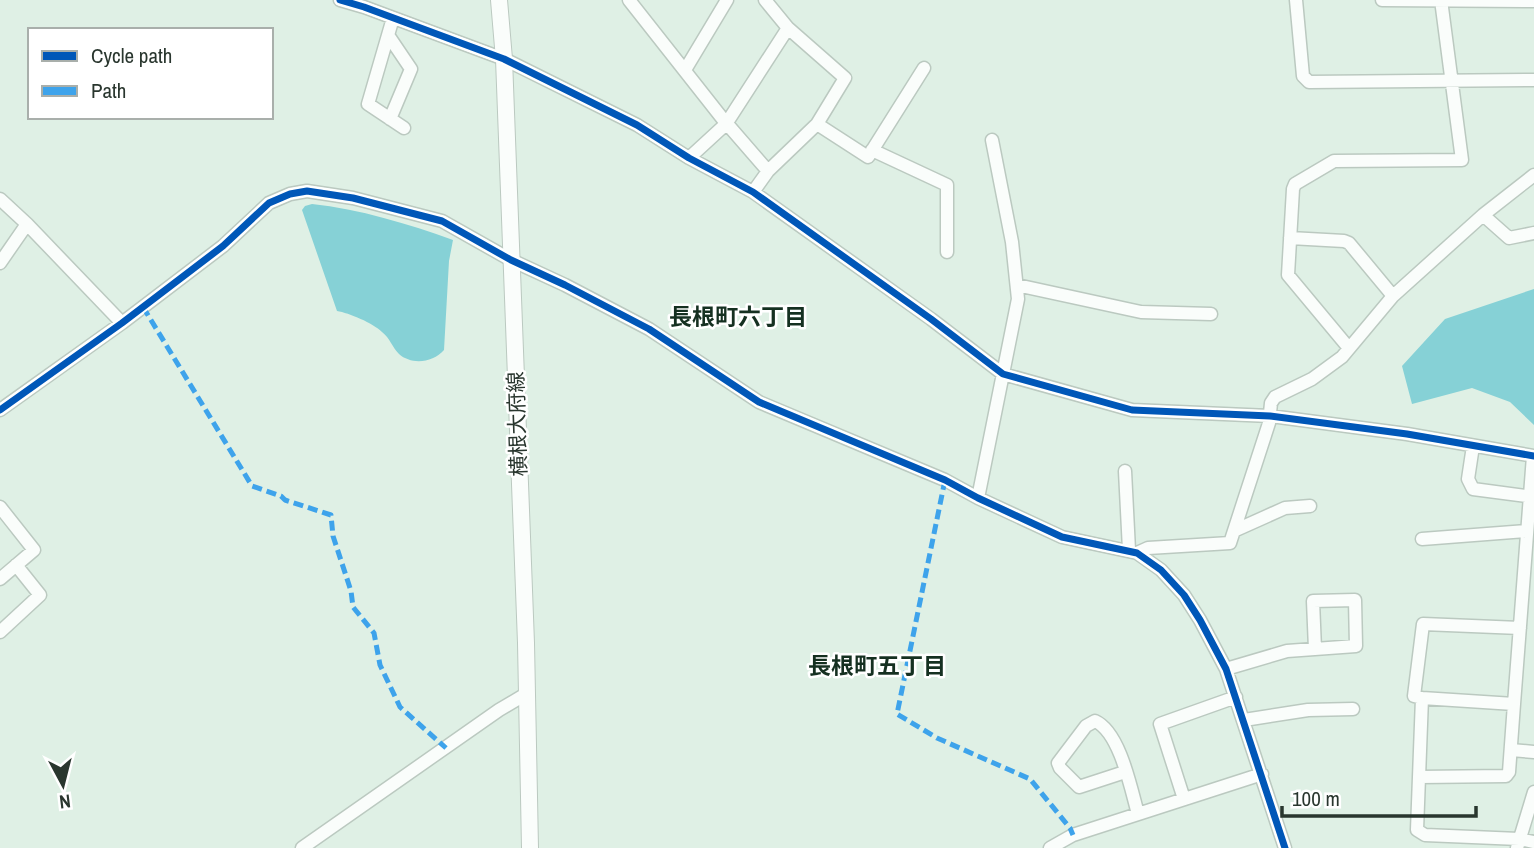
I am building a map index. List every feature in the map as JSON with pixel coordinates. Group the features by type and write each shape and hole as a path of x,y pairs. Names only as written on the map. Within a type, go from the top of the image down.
{"main road":[{"name":"横根大府線","path":"499,0 504,59 530,848"}],"street":[{"path":"340,0 376,5 393,18 504,59 637,125 689,158 753,192 931,318 1003,374 1132,410 1270,416 1407,434 1534,456 1527,531 1529,561 1520,628 1511,750 1506,776 1420,777"},
{"path":"629,0 726,124 768,171"},
{"path":"685,70 727,0"},
{"path":"753,192 768,171 817,124 845,78 788,28 765,0"},
{"path":"1296,0 1303,76 1309,82 1534,80"},
{"path":"1382,0 1534,1"},
{"path":"1348,347 1288,275 1295,184 1334,161 1462,160 1441,0"},
{"path":"393,18 368,104 404,128"},
{"path":"689,158 726,124 788,28"},
{"path":"388,35 411,69 390,119"},
{"path":"817,124 868,157 924,68"},
{"path":"978,498 1018,299 1012,242 992,140"},
{"path":"872,150 947,185 947,252"},
{"path":"1133,552 1148,548 1230,543 1275,397 1312,379 1342,357 1393,296 1483,215 1534,175"},
{"path":"0,410 122,323 223,246 270,203 290,194 307,191 353,198 442,221 511,260 649,329 759,402 945,480 1062,537 1133,552 1161,570 1184,595 1226,669 1285,848"},
{"path":"0,199 122,323"},
{"path":"1483,215 1509,238 1534,233"},
{"path":"0,263 27,224"},
{"path":"1290,238 1349,243 1393,296"},
{"path":"1017,285 1141,312 1211,314"},
{"path":"1473,446 1468,480 1473,489 1532,497"},
{"path":"1125,471 1133,552"},
{"path":"1236,530 1285,508 1310,506"},
{"path":"0,508 34,550 0,579"},
{"path":"1422,538 1527,531"},
{"path":"0,632 40,596 16,565"},
{"path":"1226,669 1287,651 1315,649 1356,646 1355,600 1313,601 1315,649"},
{"path":"1514,704 1414,696 1423,624 1520,628"},
{"path":"302,848 526,694"},
{"path":"1184,799 1160,724 1236,697"},
{"path":"1422,698 1417,830 1420,834 1518,843 1534,842"},
{"path":"1244,720 1308,710 1353,709"},
{"path":"1125,772 1079,787 1059,768 1058,763 1086,726 1095,720 1100,722 1116,743 1125,772 1138,814"},
{"path":"1511,750 1534,752"},
{"path":"1050,848 1073,835 1262,774"},
{"path":"1518,843 1534,792"}],"water":[{"path":"312,204 384,218 453,240 449,261 444,350 428,360 404,358 378,329 361,319 337,311 302,210"},
{"path":"1534,289 1534,425 1510,402 1472,388 1412,404 1402,366 1445,319"}],"marked path":[{"path":"143,307 252,486 331,515 333,536 351,591 353,607 374,633 380,665 400,707 446,748"},
{"path":"945,480 897,714 937,738 1030,779 1073,835"}],"cycle path":[{"path":"340,0 504,59 637,125 689,158 753,192 1003,374 1132,410 1270,416 1407,434 1534,456"},
{"path":"0,410 122,323 223,246 269,203 290,194 307,191 353,198 442,221 511,260 649,329 759,402 945,480 1062,537 1137,553 1161,570 1184,595 1226,669 1285,848"}],"district":[{"name":"長根町六丁目","path":"738,316"},
{"name":"長根町五丁目","path":"877,665"}]}
